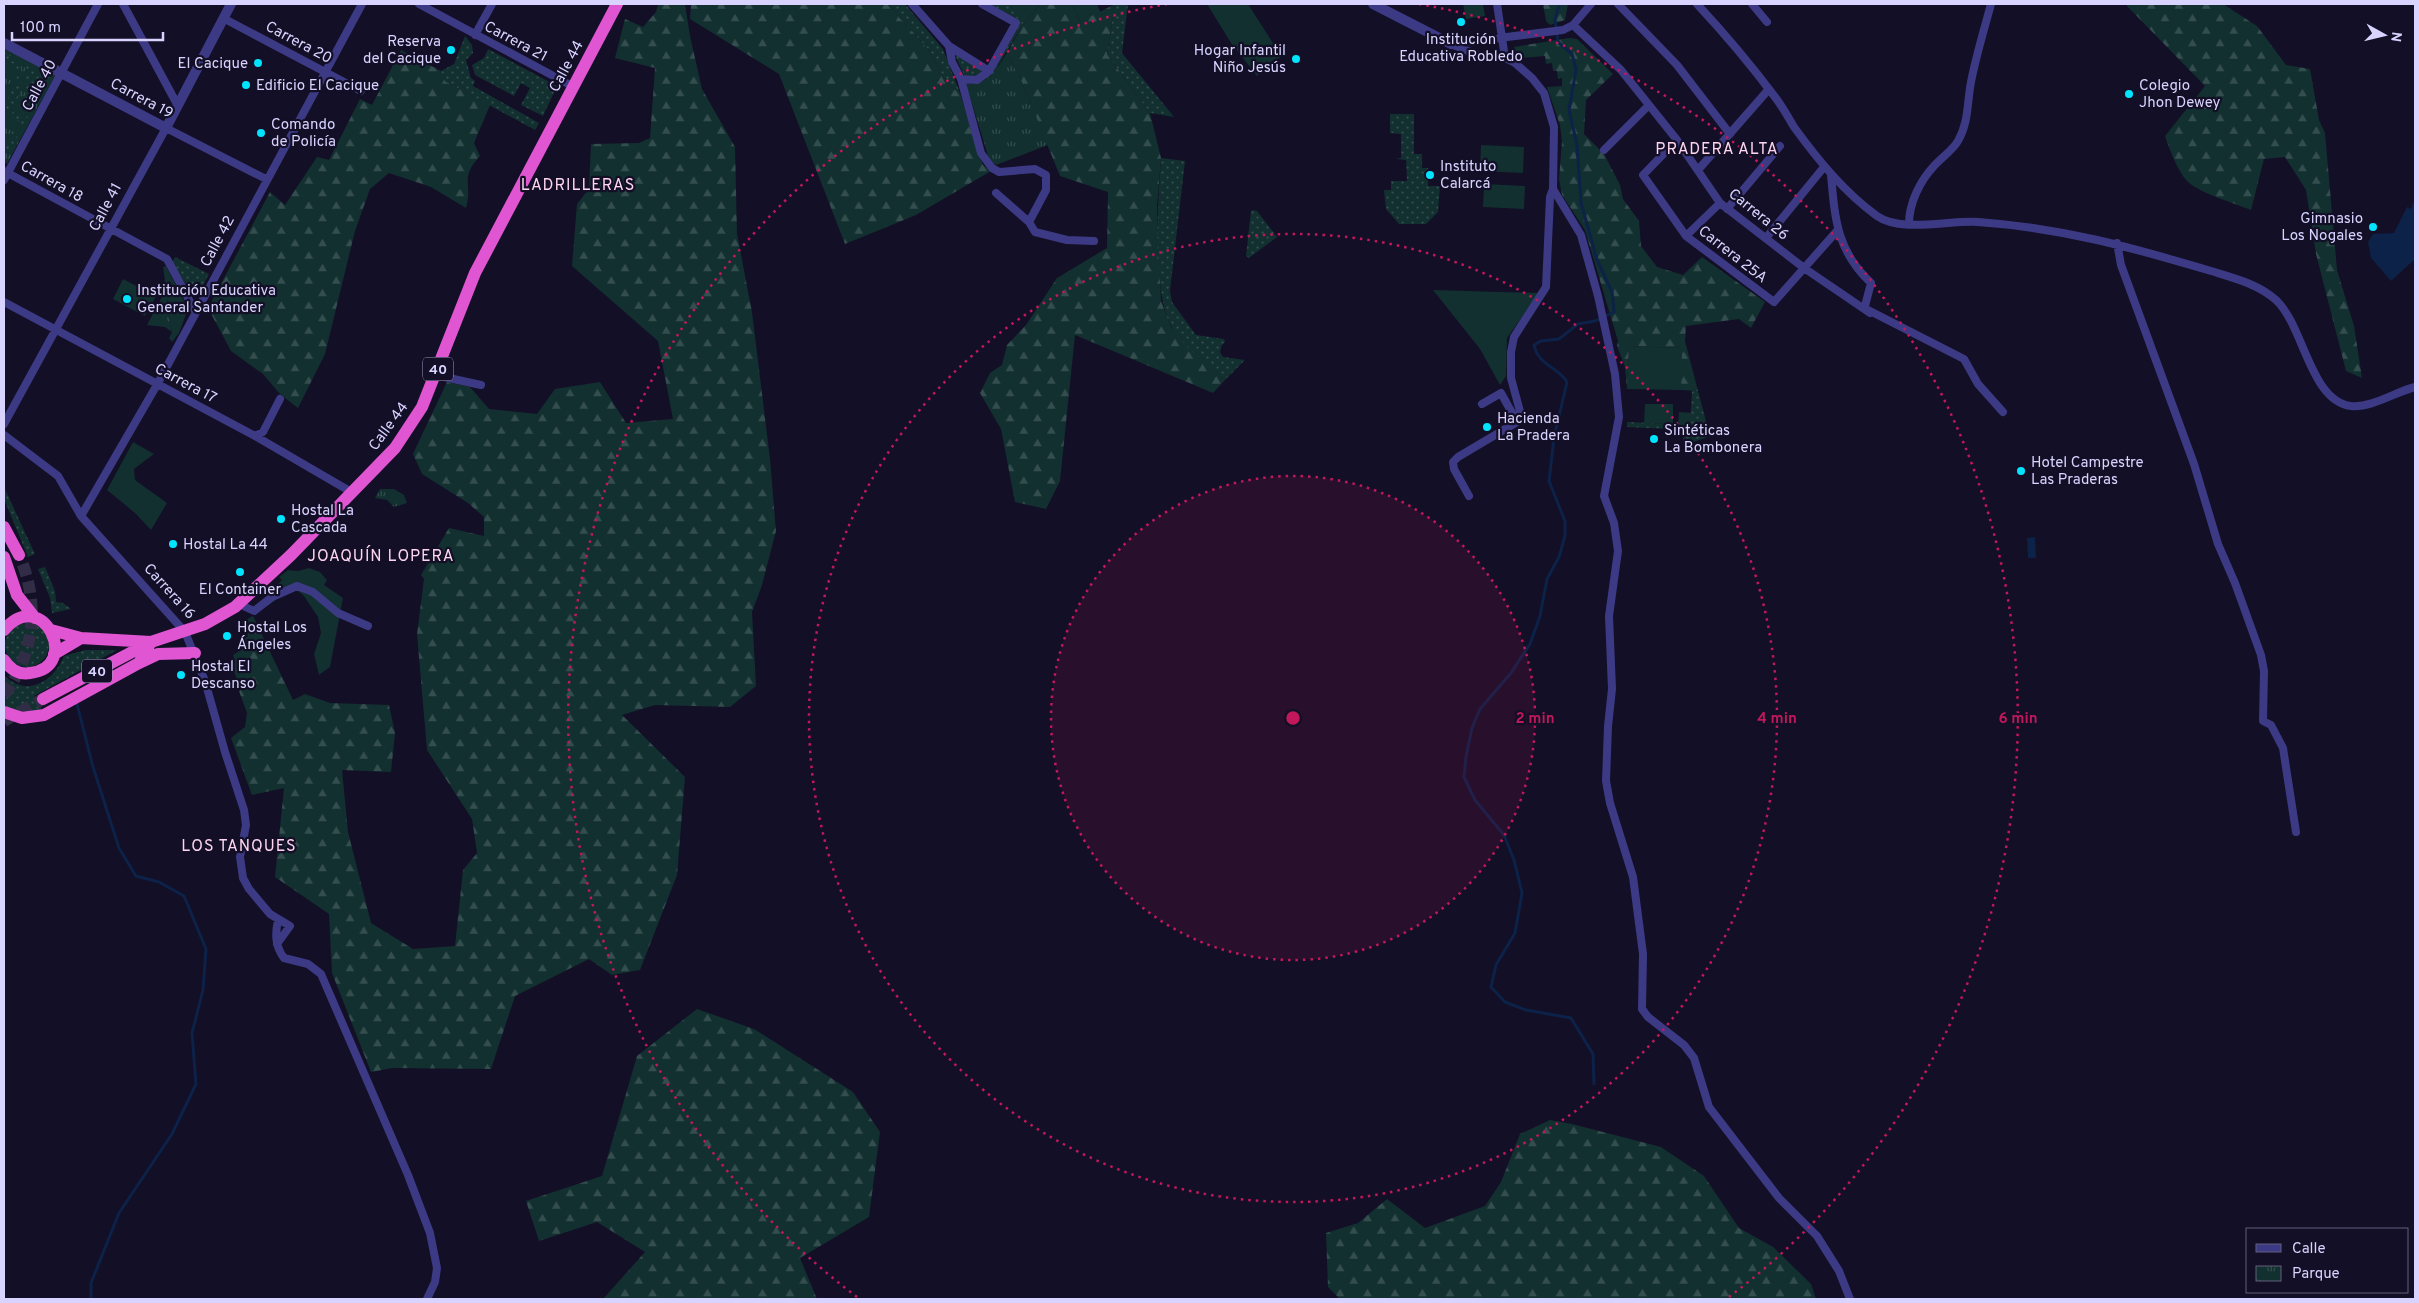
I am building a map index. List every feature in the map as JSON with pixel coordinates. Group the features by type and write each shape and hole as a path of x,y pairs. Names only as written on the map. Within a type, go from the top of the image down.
{"highway":[{"name":"Calle 44","path":"43,699 151,642 185,632 217,618 239,604 353,493 407,433 422,407 475,273 617,4"},
{"path":"4,527 19,555"},
{"path":"4,557 17,595 35,618"},
{"path":"6,627 17,595"},
{"path":"6,627 26,617 41,621 51,630 55,638 54,654"},
{"path":"51,630 81,638"},
{"path":"4,660 17,672 32,673 46,667 54,654 81,638"},
{"name":"40","path":"81,638 151,642"},
{"path":"139,663 151,642"},
{"path":"4,712 22,718 40,716 158,654 194,653"}],"street":[{"name":"Calle 40","path":"5,174 98,4"},
{"path":"123,4 178,106"},
{"name":"Calle 41","path":"4,424 178,106 231,4"},
{"name":"Calle 42","path":"82,516 158,384 195,311 362,4"},
{"name":"Carrera 21","path":"419,4 574,87"},
{"path":"475,35 492,4"},
{"path":"912,4 949,46 990,71"},
{"path":"1373,4 1451,44 1478,55 1505,58 1515,63 1532,78 1544,93 1550,110 1555,141 1554,189 1550,197 1546,287 1514,337 1511,352 1511,378 1521,415 1517,422 1458,456 1453,462 1454,469 1470,496"},
{"path":"1496,4 1504,38 1505,58"},
{"path":"1451,44 1568,28 1591,4"},
{"path":"1618,4 1677,65 1730,134"},
{"path":"1697,4 1769,89 1824,167 1877,216 1897,224 1969,221 2052,229 2117,243 2245,282 2266,292 2278,302 2292,320 2322,388 2337,402 2358,406 2372,403 2415,387"},
{"path":"1752,4 1767,22"},
{"path":"1909,224 1912,204 1921,185 1934,166 1954,146 1963,131 1969,107 1971,82 1990,4"},
{"path":"961,78 977,80 990,71 1016,23 987,5"},
{"name":"Carrera 20","path":"223,18 361,91"},
{"name":"Carrera 26","path":"1568,28 1620,70 1677,140 1720,203 1804,268 1870,312 1898,324 1964,360 1978,384 2003,412"},
{"name":"Carrera 19","path":"4,43 266,179"},
{"path":"949,46 952,62 961,78 981,154 986,162 999,172 1035,169 1046,175 1046,190 1028,222"},
{"path":"1698,170 1769,89"},
{"path":"1604,150 1649,105"},
{"name":"Carrera 25A","path":"1677,140 1643,175 1686,236 1774,302 1804,268"},
{"path":"1727,209 1780,146"},
{"path":"1766,238 1824,167"},
{"name":"Carrera 18","path":"5,174 167,259 195,311"},
{"path":"1831,175 1837,231 1851,261 1871,283 1864,306 1870,312"},
{"path":"1554,189 1581,235 1598,296 1619,398 1619,417 1604,496 1614,523 1618,551 1609,616 1612,689 1608,726 1606,781 1610,803 1633,877 1643,954 1642,1009 1684,1045 1694,1058 1709,1107 1779,1198 1817,1236 1839,1271 1850,1299"},
{"path":"996,193 1028,222 1035,232 1067,240 1094,241"},
{"path":"1686,236 1720,203"},
{"path":"1804,268 1837,231"},
{"path":"2117,243 2121,265 2194,464 2218,544 2235,583 2261,655 2264,672 2263,720 2271,725 2283,748 2296,832"},
{"name":"Carrera 17","path":"4,302 255,436 353,493"},
{"path":"435,375 481,385"},
{"path":"1482,404 1501,393 1517,422"},
{"path":"255,436 263,432 280,399"},
{"name":"Carrera 16","path":"4,436 58,476 82,516 185,632 194,653 244,810 246,825 240,857 243,878 254,895 278,920 290,926 277,944"},
{"path":"239,604 254,610 272,597 297,586 313,592 338,613 368,626"},
{"path":"278,920 277,944 284,958 308,964 321,974 408,1175 430,1233 437,1260 435,1282 427,1299"}],"green space":[{"path":"658,4 685,4 702,89 735,147 737,234 752,312 770,459 776,531 762,585 752,612 756,686 730,707 655,705 622,715 685,777 677,875 640,970 612,975 589,959 515,996 491,1069 392,1068 371,1072 332,973 329,914 275,877 284,788 252,795 231,738 245,727 247,713 239,691 244,688 240,678 237,680 232,665 235,662 233,655 244,648 240,641 248,636 240,623 253,616 293,700 305,694 330,703 389,705 395,733 391,772 342,770 348,832 371,923 413,949 455,946 463,870 477,853 472,819 427,750 417,634 424,579 421,575 449,528 484,536 484,517 468,503 422,474 413,454 447,382 470,387 489,409 537,414 555,389 600,382 626,423 673,419 658,341 572,266 577,204 589,189 591,144 639,143 650,138 655,68 615,58 625,19 643,27 656,12"},
{"path":"691,4 887,4 929,50 948,85 960,93 979,155 983,165 991,171 916,215 845,244 779,74 690,19"},
{"path":"887,4 905,4 943,49 960,93 948,85 929,50"},
{"path":"994,4 1010,4 1020,21 1024,23 993,74 982,82 992,73 1020,24 1019,21 993,6"},
{"path":"1010,4 1041,4 1024,23 1020,22"},
{"path":"1041,4 1072,4 1080,22 1115,4 1107,54 1150,113 1161,158 1157,207 1161,301 1171,327 1190,348 1225,380 1213,393 1075,335 1060,481 1046,509 1015,502 1001,429 980,393 990,373 1002,365 1007,345 1026,325 1057,278 1107,248 1108,192 1060,176 1020,78 1007,53 1024,23"},
{"path":"1072,4 1097,4 1101,13 1080,22"},
{"path":"1115,4 1128,4 1122,53 1174,117 1150,113 1107,54"},
{"path":"1207,4 1248,4 1282,57 1272,61 1257,76 1231,43"},
{"path":"1463,4 1483,4 1485,16 1466,19"},
{"path":"1543,4 1568,4 1565,20 1550,25 1546,21"},
{"path":"2127,4 2223,4 2257,26 2286,65 2310,69 2319,120 2325,133 2337,270 2354,326 2362,378 2346,371 2316,254 2306,190 2285,157 2264,159 2251,210 2199,189 2187,181 2177,166 2165,136 2205,86"},
{"path":"465,36 472,45 473,53 466,60 471,78 475,81 473,86 539,123 535,130 445,81 441,71 454,64"},
{"path":"1569,38 1577,39 1613,74 1586,100 1584,134 1604,154 1620,185 1623,199 1639,221 1641,246 1657,267 1683,275 1702,257 1765,302 1751,328 1739,319 1686,326 1685,341 1698,391 1681,390 1682,348 1629,346 1627,389 1625,367 1617,346 1618,341 1585,230 1562,195 1559,179 1562,142 1560,125 1547,87 1562,86 1562,78 1558,79 1557,71 1553,71 1552,63 1546,64 1545,56 1520,58 1514,51 1514,47"},
{"path":"4,49 56,74 7,164 4,162"},
{"path":"488,49 557,86 543,116 521,105 530,88 521,83 514,96 475,75 472,65 484,58"},
{"path":"401,50 441,71 445,81 490,105 474,143 480,156 468,176 466,208 431,187 389,173 370,189 355,231 325,354 298,408 280,394 263,374 231,351 208,308 270,192 285,205 317,157 329,160 360,99 372,105"},
{"path":"4,53 20,61 21,84 15,103 4,116 4,108 19,72 14,70 16,65 4,60"},
{"path":"954,53 983,71 976,77 964,75"},
{"path":"1007,53 1020,78 1048,145 996,165 990,162 966,84 974,84 986,79 995,71"},
{"path":"25,64 50,77 50,82 39,82 36,88 25,93"},
{"path":"33,92 38,96 23,126 18,120 13,121 11,115 14,110 18,116 27,112 29,108 26,104 17,105 24,97"},
{"path":"1390,114 1414,114 1414,154 1422,154 1422,168 1428,168 1428,186 1440,186 1438,212 1426,224 1399,224 1386,209 1384,190 1391,190 1391,181 1407,181 1406,160 1396,159 1401,158 1401,134 1390,133"},
{"path":"12,130 20,132 9,153 6,152 4,142 10,138"},
{"path":"1481,145 1524,147 1523,173 1480,171"},
{"path":"1161,158 1185,161 1170,291 1172,302 1196,335 1224,339 1225,342 1220,352 1223,357 1245,360 1225,380 1181,340 1171,326 1165,310 1161,290 1158,244"},
{"path":"1484,184 1525,186 1524,209 1483,207"},
{"path":"1251,211 1257,211 1277,237 1249,258 1246,256"},
{"path":"175,257 209,274 198,295 192,295 172,262"},
{"path":"166,266 188,309 179,333 172,342 169,338 172,332 163,267"},
{"path":"123,279 156,296 145,316 113,299"},
{"path":"166,289 172,332 165,327 147,325"},
{"path":"1433,290 1539,293 1507,338 1506,376 1500,385 1480,349"},
{"path":"1629,346 1683,348 1681,390 1627,389"},
{"path":"1692,391 1698,391 1710,436 1683,446 1683,434 1679,433 1678,427 1690,428"},
{"path":"1645,404 1673,404 1673,424 1644,423"},
{"path":"1679,412 1692,413 1690,428 1678,427"},
{"path":"1627,422 1671,424 1671,429 1627,427"},
{"path":"133,442 154,454 134,469 135,480 167,503 151,530 135,513 107,490"},
{"path":"4,487 35,554 28,557 4,499"},
{"path":"380,489 394,489 404,495 407,503 394,507 387,500 375,498"},
{"path":"45,567 55,591 56,602 63,603 71,609 52,613 50,598 38,569"},
{"path":"309,568 320,572 327,580 324,585 343,598 330,667 319,675 314,654 321,633 318,617 304,596 298,591 289,591 267,606 265,603 267,596 264,592 271,585 274,588 282,580 279,577 288,570 298,571"},
{"path":"27,623 39,627 45,633 49,645 45,657 39,663 27,667 15,663 9,657 5,645 9,633 15,627"},
{"path":"85,650 117,650 34,696 42,709 25,713 4,708 4,675 12,682 21,685 39,684 54,673 64,656"},
{"path":"697,1009 754,1029 853,1092 880,1132 869,1217 800,1258 817,1299 603,1299 645,1252 597,1222 539,1241 526,1201 602,1176 637,1056"},
{"path":"1550,1120 1661,1147 1704,1176 1739,1228 1773,1247 1811,1284 1816,1299 1340,1299 1328,1287 1326,1233 1358,1223 1387,1199 1425,1228 1485,1206 1501,1182 1520,1134"}],"water":[{"path":"2415,199 2415,259 2391,281 2371,258 2368,242 2373,234 2394,233 2407,207 2411,209"},
{"path":"2035,537 2036,558 2028,558 2027,538"}],"waterway":[{"path":"1559,4 1555,20 1558,42 1572,54 1576,70 1569,110 1577,145 1581,203 1597,260 1612,292 1614,312 1595,321 1578,324 1559,339 1541,341 1534,345 1536,352 1544,362 1559,373 1567,382 1554,438 1549,481 1565,521 1565,536 1559,557 1547,579 1540,616 1530,644 1511,673 1480,709 1472,728 1464,777 1475,800 1504,835 1514,860 1522,893 1515,933 1496,965 1491,987 1505,1002 1526,1010 1571,1018 1593,1054 1594,1084"},
{"path":"77,704 93,767 119,848 136,876 159,882 184,896 206,949 203,990 192,1033 196,1084 172,1134 119,1213 91,1283 91,1299"}],"tunnel":[{"path":"4,695 22,662 28,645 31,627 30,591 19,555"},
{"path":"4,721 43,699"}],"place":[{"name":"Institución Educativa Robledo","path":"1461,22"},
{"name":"Reserva del Cacique","path":"451,50"},
{"name":"Hogar Infantil Niño Jesús","path":"1296,59"},
{"name":"El Cacique","path":"258,63"},
{"name":"Edificio El Cacique","path":"246,85"},
{"name":"Colegio Jhon Dewey","path":"2129,94"},
{"name":"Comando de Policía","path":"261,133"},
{"name":"Instituto Calarcá","path":"1430,175"},
{"name":"Gimnasio Los Nogales","path":"2373,227"},
{"name":"Institución Educativa General Santander","path":"127,299"},
{"name":"Hacienda La Pradera","path":"1487,427"},
{"name":"Sintéticas La Bombonera","path":"1654,439"},
{"name":"Hotel Campestre Las Praderas","path":"2021,471"},
{"name":"Hostal La Cascada","path":"281,519"},
{"name":"Hostal La 44","path":"173,544"},
{"name":"El Container","path":"240,572"},
{"name":"Hostal Los Ángeles","path":"227,636"},
{"name":"Hostal El Descanso","path":"181,675"}],"district":[{"name":"PRADERA ALTA","path":"1717,148"},
{"name":"LADRILLERAS","path":"578,184"},
{"name":"JOAQUÍN LOPERA","path":"381,555"},
{"name":"LOS TANQUES","path":"239,845"}]}
